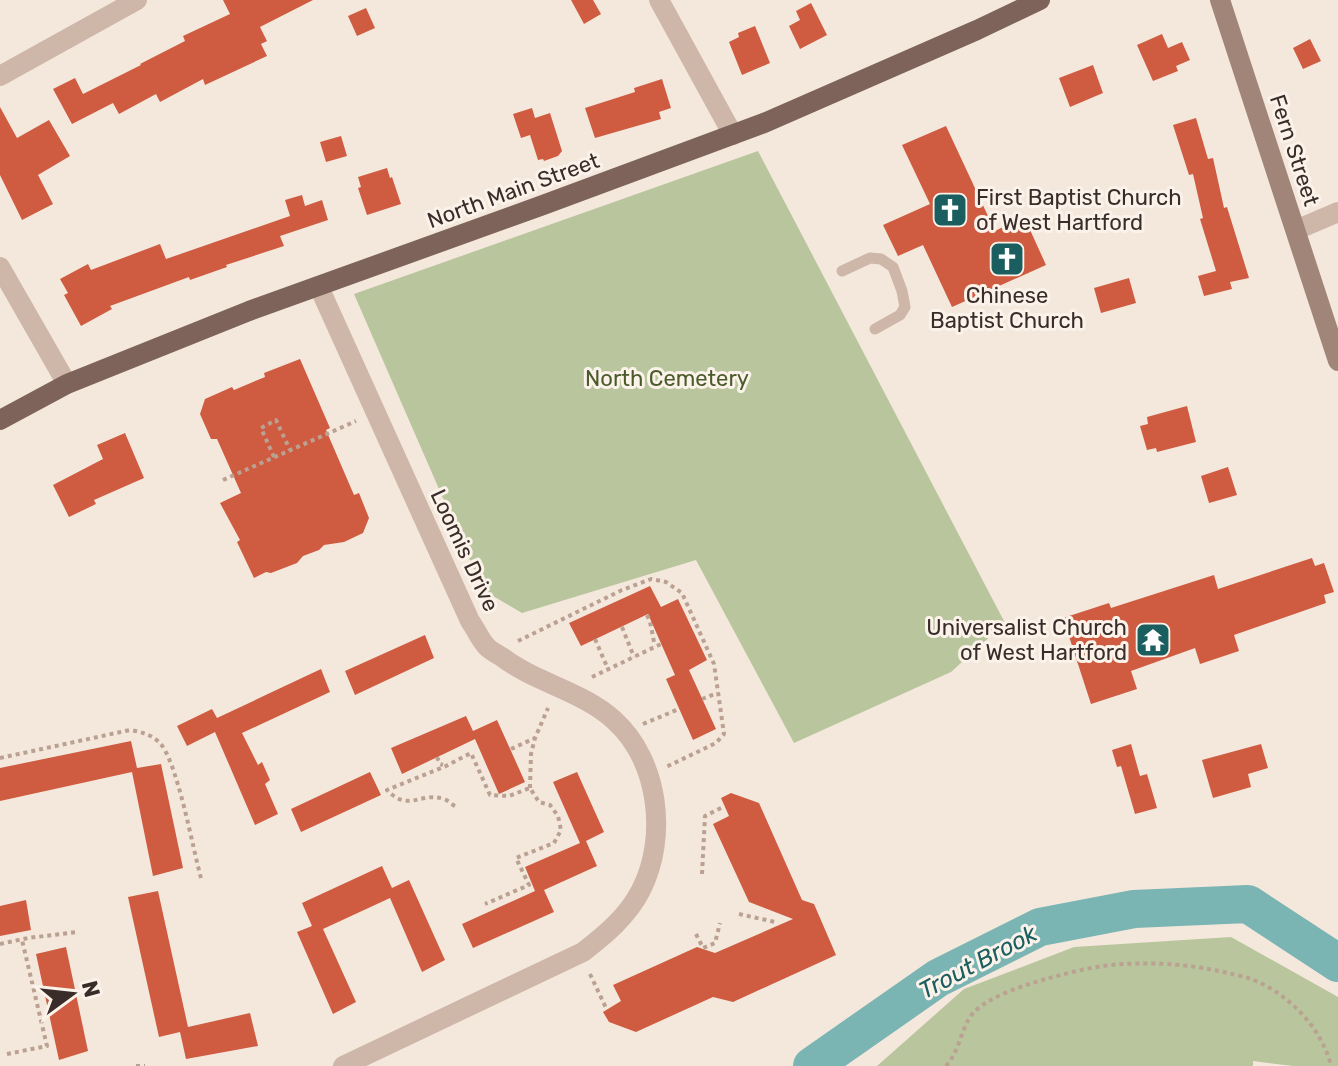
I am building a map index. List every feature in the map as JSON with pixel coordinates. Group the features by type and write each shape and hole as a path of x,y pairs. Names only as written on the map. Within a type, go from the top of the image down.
{"main road":[{"name":"North Main Street","path":"0,420 67,384 249,311 733,135 1040,0"}],"street":[{"path":"0,76 137,0"},
{"path":"659,0 733,135"},
{"name":"Fern Street","path":"1220,0 1338,361"},
{"path":"1296,230 1338,212"},
{"path":"0,267 67,384"},
{"name":"Loomis Drive","path":"319,287 470,621 487,646 513,666 588,701 613,719 629,737 645,766 654,796 657,837 641,891 628,911 583,952 343,1066"}],"lane":[{"path":"842,271 870,258 881,259 893,267 905,307 900,315 875,329"}],"path":[{"path":"274,457 261,428 276,420 290,450"},
{"path":"223,480 356,421"},
{"path":"518,641 651,579 666,582 682,593 714,664 724,734 716,743 666,767"},
{"path":"592,677 658,645 652,636 652,625 647,615"},
{"path":"622,627 634,657"},
{"path":"595,639 608,669"},
{"path":"702,699 717,693"},
{"path":"485,904 529,885 516,858 554,843 561,830 558,816 550,805 539,802 530,788 531,754 548,708"},
{"path":"643,724 679,709"},
{"path":"0,758 130,730 145,733 160,743 172,764 201,878"},
{"path":"511,749 535,738"},
{"path":"455,806 444,799 431,797 407,801 396,798 387,790 471,753 490,795 509,796 530,788"},
{"path":"437,757 440,764 446,766"},
{"path":"702,874 705,816 723,807"},
{"path":"739,914 775,922"},
{"path":"696,934 703,948 715,943 720,923"},
{"path":"0,944 77,932"},
{"path":"7,1054 47,1046 22,940"},
{"path":"946,1066 955,1056 965,1025 974,1012 993,1000 1040,981 1124,964 1195,965 1252,979 1280,995 1307,1018 1327,1051 1331,1066"},
{"path":"590,974 607,1010"},
{"path":"136,1066 145,1066"}],"green space":[{"name":"North Cemetery","path":"758,151 1005,623 951,672 794,743 696,560 522,613 483,590 354,294"},
{"path":"1231,937 1338,997 1338,1066 1293,1066 1253,1061 1253,1066 877,1066 964,989 1074,947"}],"building":[{"path":"223,0 313,0 260,27 267,41 261,44 267,56 205,85 203,79 160,102 156,94 119,114 113,103 72,124 53,89 75,78 83,94 141,65 185,41 183,36 230,14"},
{"path":"571,0 593,0 601,14 584,24"},
{"path":"811,3 827,35 800,49 789,26 800,20 796,11"},
{"path":"366,8 375,28 357,36 348,16"},
{"path":"755,26 770,63 742,75 729,42 739,37 738,33"},
{"path":"1162,34 1168,48 1182,42 1190,60 1176,66 1178,71 1153,81 1137,45"},
{"path":"1310,39 1321,61 1303,69 1293,48"},
{"path":"1093,65 1103,93 1070,107 1059,78"},
{"path":"662,79 671,108 659,112 661,119 595,138 585,108 635,92 634,88"},
{"path":"0,107 17,138 49,120 70,156 38,175 53,204 22,220 0,175"},
{"path":"532,108 535,118 550,113 562,151 558,156 538,160 530,135 521,138 513,114"},
{"path":"1196,118 1208,159 1213,158 1224,208 1227,207 1249,278 1230,282 1232,289 1204,296 1198,276 1216,271 1200,219 1203,218 1193,174 1189,175 1173,125"},
{"name":"First Baptist Church of West Hartford","path":"946,126 995,231 1019,219 1021,223 1026,221 1046,265 952,307 923,245 898,256 883,225 930,204 902,145"},
{"path":"341,136 347,156 326,162 320,142"},
{"path":"387,168 401,204 367,215 358,188 361,187 358,177"},
{"path":"302,195 305,206 322,200 328,220 280,236 284,246 110,306 112,309 81,326 64,295 68,293 60,279 88,264 91,270 160,244 166,259 290,216 285,200"},
{"path":"1129,278 1136,303 1101,313 1094,288"},
{"path":"300,359 330,428 326,430 354,495 359,493 369,518 363,533 344,542 324,545 303,556 297,563 254,578 237,542 240,540 220,503 241,493 217,439 211,439 200,414 205,399 265,377 264,373"},
{"path":"1187,406 1196,442 1157,452 1156,448 1147,450 1140,426 1148,424 1147,417"},
{"path":"125,433 144,478 94,500 96,504 69,517 53,485 103,459 97,445"},
{"path":"1228,467 1237,495 1209,503 1201,476"},
{"name":"Universalist Church of West Hartford","path":"1312,558 1315,566 1324,563 1334,592 1324,595 1326,603 1234,635 1239,651 1200,664 1195,648 1131,671 1137,689 1091,704 1063,618 1109,603 1111,608 1214,575 1218,589"},
{"path":"650,586 661,607 678,599 707,660 689,670 716,729 693,740 666,679 675,675 648,614 581,646 569,623"},
{"path":"425,635 434,658 355,695 345,671"},
{"path":"321,669 330,692 242,733 258,765 262,762 270,780 265,784 278,814 255,825 215,732 187,746 177,726 212,709 217,718"},
{"path":"466,716 473,731 497,720 525,782 499,794 475,739 402,774 391,748"},
{"path":"131,741 137,768 161,764 183,868 153,876 132,772 0,801 0,768"},
{"path":"1131,744 1140,776 1147,774 1157,808 1135,814 1121,766 1117,767 1112,750"},
{"path":"1261,744 1268,768 1248,774 1251,787 1213,798 1202,760"},
{"path":"370,772 381,795 301,832 291,809"},
{"path":"577,772 604,832 586,841 597,866 544,890 554,912 473,948 462,924 535,891 525,867 580,843 553,782"},
{"path":"731,793 759,803 802,900 814,904 836,955 733,1002 713,997 636,1032 609,1022 603,1012 621,1001 613,985 697,947 715,953 793,919 749,902 713,824 729,816 721,798"},
{"path":"382,866 392,888 409,880 445,960 422,972 390,898 323,929 356,1002 333,1014 297,932 312,926 302,903"},
{"path":"158,891 188,1027 250,1013 258,1046 186,1059 180,1032 159,1037 128,897"},
{"path":"26,900 31,930 0,936 0,906"},
{"path":"66,947 88,1051 59,1060 36,954"}],"waterway":[{"name":"Trout Brook","path":"812,1066 938,978 1040,927 1134,909 1248,904 1338,963"}],"place":[{"name":"First Baptist Church of West Hartford","path":"950,210"},
{"name":"Chinese Baptist Church","path":"1007,259"},
{"name":"Universalist Church of West Hartford","path":"1153,640"}]}
